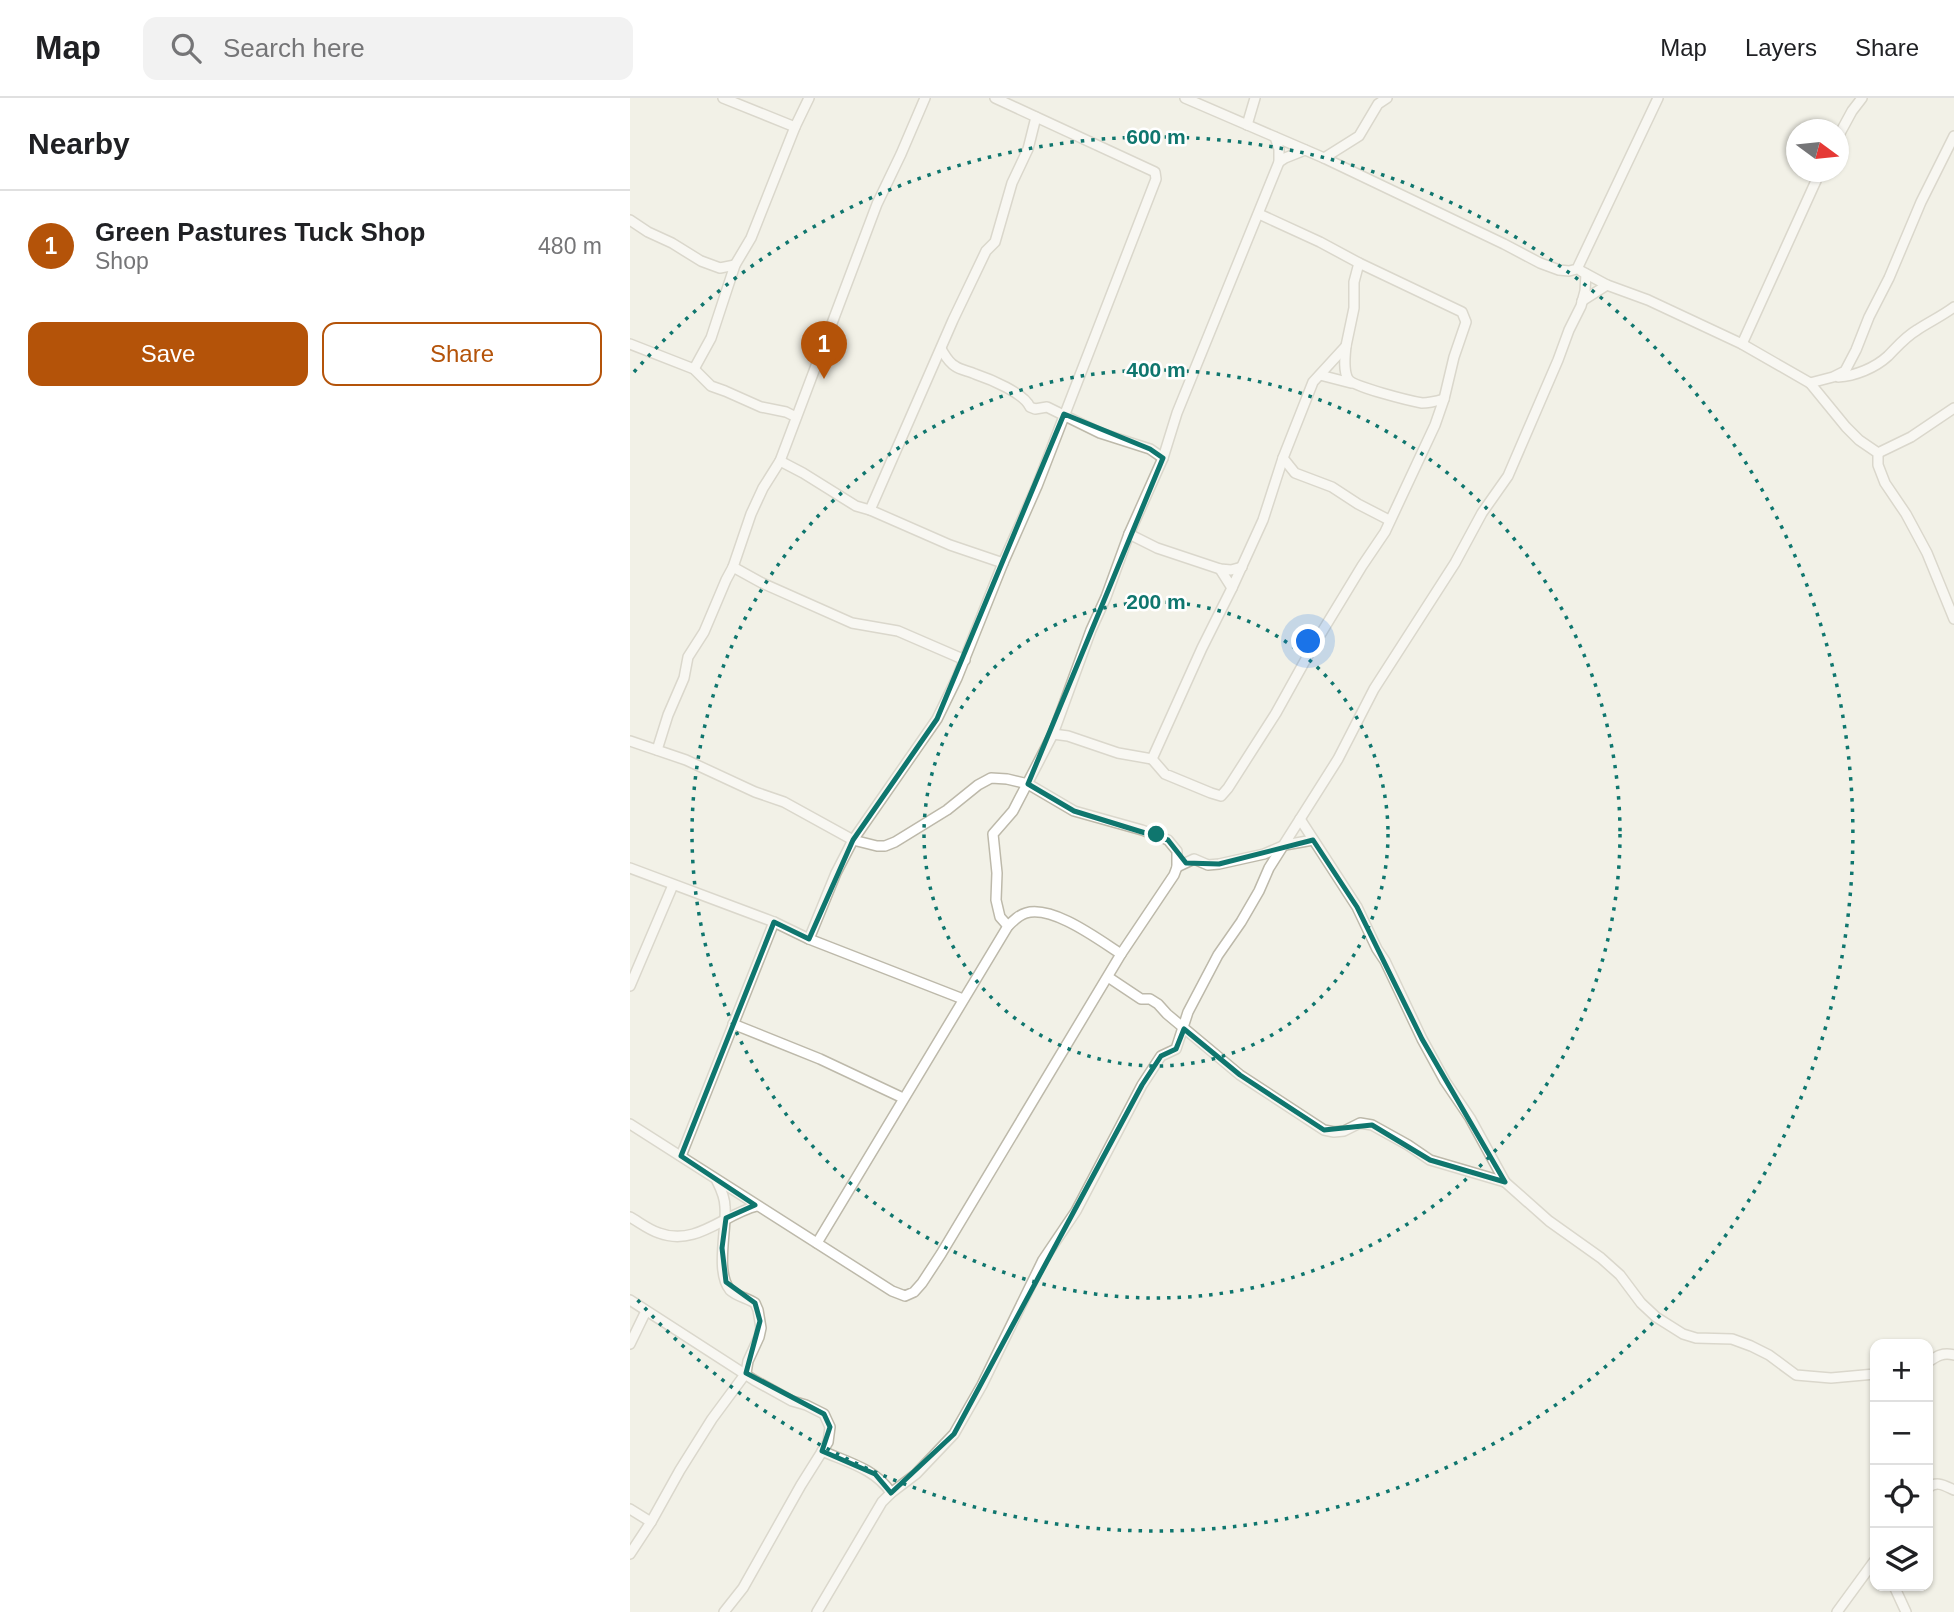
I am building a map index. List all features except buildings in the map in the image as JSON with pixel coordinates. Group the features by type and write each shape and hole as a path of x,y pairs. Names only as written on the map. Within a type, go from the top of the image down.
{"street":[{"path":"723,98 795,127"},
{"path":"694,369 711,338 735,265 751,238 808,98"},
{"path":"657,750 684,678 688,657 704,632 733,567 763,488 780,461 877,204 925,98"},
{"path":"809,939 853,839 937,719 964,660 1037,486 1156,179 1155,172 995,98"},
{"path":"1185,98 1324,158 1540,263 1559,270 1581,271 1742,344 1810,383 1846,427 1878,453"},
{"path":"1247,125 1255,98"},
{"path":"1324,158 1359,136 1378,104 1387,98"},
{"path":"817,1612 882,1502 916,1474 954,1434 982,1385 1043,1260 1076,1211 1142,1085 1161,1056 1176,1049 1183,1027 1218,955 1241,922 1269,869 1338,759 1374,689 1455,563 1482,513 1508,476 1582,302 1581,271 1658,98"},
{"path":"1848,119 1859,100"},
{"path":"870,510 979,265 1000,231 1007,200 1028,149 1036,117"},
{"path":"1833,377 1845,370 1856,350 1921,202 1954,136"},
{"path":"1009,926 1000,917 996,900 997,873 993,834 1013,811 1053,734 1090,630 1163,458 1177,413 1279,162 1275,137"},
{"path":"1279,162 1305,150"},
{"path":"1742,344 1815,182"},
{"path":"1053,734 1068,736 1118,753 1152,759 1165,774 1221,796 1276,713 1318,638 1385,532 1437,420 1466,322 1462,313 1259,214"},
{"path":"630,220 701,261 720,268 735,265"},
{"path":"1351,383 1346,371 1346,346 1359,263"},
{"path":"1582,302 1607,285"},
{"path":"1810,383 1833,377 1852,376 1886,358 1916,331 1939,319 1954,307"},
{"path":"630,344 694,369 711,386 761,407 796,417"},
{"path":"1152,759 1264,520 1283,458 1312,382 1346,346"},
{"path":"941,349 956,368 1015,391 1028,401 1030,407 1047,407 1100,433 1150,449 1163,458"},
{"path":"1320,375 1426,403 1444,400"},
{"path":"1426,403 1437,420"},
{"path":"1878,453 1911,437 1954,408"},
{"path":"1878,453 1878,466 1885,484 1906,514 1927,552 1954,619"},
{"path":"1283,458 1295,473 1332,487 1390,520"},
{"path":"780,461 856,506 950,545 1003,563"},
{"path":"1129,534 1157,548 1220,569 1242,567"},
{"path":"733,567 762,583 852,622 898,631 964,660"},
{"path":"1220,569 1232,588"},
{"path":"630,741 686,760 784,803 853,839 877,846 895,842 947,810 991,778 1028,784 1074,811 1168,840 1177,851 1208,865 1264,854 1285,845 1313,840"},
{"path":"1300,819 1357,907 1422,1039 1505,1182 1549,1222 1601,1258 1620,1275 1641,1303 1656,1317 1683,1334 1696,1338 1732,1339 1742,1342 1769,1355 1796,1375 1831,1378 1870,1374"},
{"path":"630,1124 892,1291 905,1296 914,1292 941,1254 1121,954 1174,875 1177,851"},
{"path":"1177,867 1194,859"},
{"path":"630,868 774,922 809,939 963,999"},
{"path":"630,986 673,885"},
{"path":"817,1243 1009,926 1024,913 1036,911 1058,917 1121,954"},
{"path":"681,1156 774,922"},
{"path":"1108,977 1141,999 1150,999 1158,1004 1240,1075 1324,1130 1344,1131 1360,1123 1372,1125 1430,1160 1505,1182"},
{"path":"733,1024 820,1059 903,1098"},
{"path":"630,1554 712,1419 746,1373 759,1337 760,1321 755,1303 732,1291 726,1282 722,1248 725,1203 716,1179"},
{"path":"630,1217 658,1233 674,1237 696,1234 745,1209 757,1206"},
{"path":"630,1300 772,1390 824,1414 830,1427 828,1442 743,1588 724,1612"},
{"path":"630,1344 646,1311"},
{"path":"1933,1359 1940,1354 1954,1354"},
{"path":"730,1365 735,1373 736,1387"},
{"path":"822,1451 875,1474 891,1493"},
{"path":"1933,1484 1938,1483 1954,1490"},
{"path":"630,1509 651,1522"},
{"path":"1838,1612 1870,1567"},
{"path":"1896,1591 1906,1612"}],"highlighted area":[{"path":"1064,414 1150,449 1163,458 1028,784 1074,811 1168,840 1186,863 1219,864 1313,840 1357,907 1422,1039 1505,1182 1430,1160 1372,1125 1324,1130 1240,1075 1184,1029 1176,1049 1161,1056 1142,1085 954,1434 891,1493 875,1474 822,1451 830,1427 824,1414 746,1373 760,1321 755,1303 726,1282 722,1248 726,1218 755,1205 681,1156 774,922 809,939 853,840 937,719"}],"place":[{"name":"Green Pastures Tuck Shop","path":"824,379"}]}
